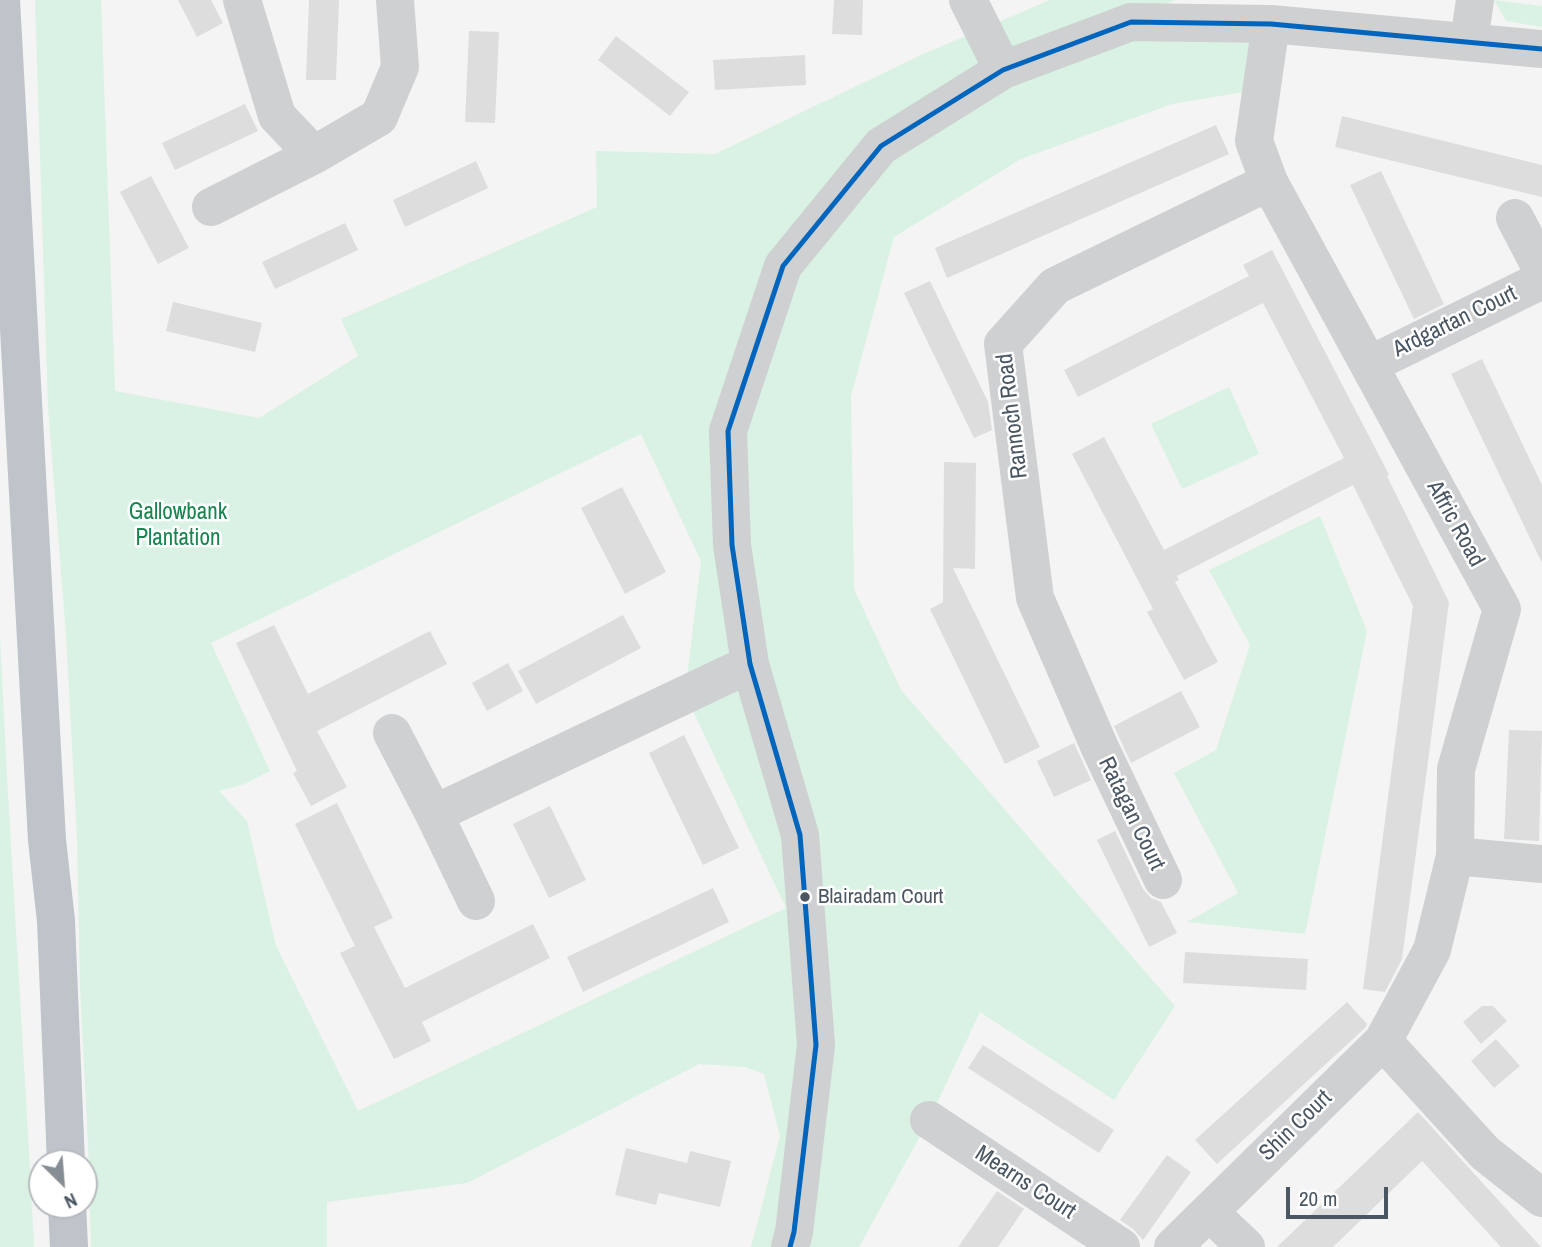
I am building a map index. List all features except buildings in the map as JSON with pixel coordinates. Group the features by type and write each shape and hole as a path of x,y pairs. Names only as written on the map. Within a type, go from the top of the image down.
{"highway":[{"path":"1,0 46,826 56,921 65,1149"},
{"path":"68,1219 69,1247"}],"street":[{"path":"242,0 277,116 314,155"},
{"path":"211,207 314,155 379,117 400,67 396,0"},
{"path":"968,0 1003,70"},
{"path":"1469,42 1475,0"},
{"path":"790,1247 816,1045 800,835 750,664 732,545 728,431 783,266 881,146 1003,70 1130,22 1271,24 1542,49"},
{"name":"Affric Road","path":"1271,24 1254,141 1269,182 1502,609 1456,769 1455,856 1432,950 1383,1041"},
{"name":"Rannoch Road","path":"1100,748 1035,598 1003,344 1055,286 1269,182"},
{"name":"Ardgartan Court","path":"1515,218 1542,270"},
{"name":"Ardgartan Court","path":"1368,365 1542,280"},
{"path":"434,814 750,664"},
{"path":"392,733 476,901"},
{"name":"Ratagan Court","path":"1100,748 1163,880"},
{"path":"1455,856 1542,864"},
{"path":"1383,1041 1485,1153 1542,1198"},
{"name":"Shin Court","path":"1173,1247 1383,1041"},
{"name":"Mearns Court","path":"929,1120 1121,1247"},
{"path":"1209,1212 1246,1247"}],"green space":[{"name":"Gallowbank Plantation","path":"35,0 101,0 115,391 259,418 358,356 341,319 597,207 596,151 715,154 921,55 1050,0 1175,0 1133,21 1271,24 1261,89 1172,104 1021,159 894,237 851,396 854,589 901,690 1175,1006 1114,1100 980,1012 929,1120 859,1247 751,1247 780,1136 764,1074 745,1067 699,1064 467,1183 327,1202 327,1247 91,1247 90,1219 98,1219 98,1149 88,1149 80,987 77,838 66,635 48,407","holes":["641,434 701,561 685,694 786,908 358,1111 276,946 247,821 219,791 245,784 270,771 211,643"]},
{"path":"1494,0 1542,6 1542,27 1506,21"},
{"path":"1229,387 1259,454 1182,489 1151,424"},
{"path":"1320,516 1367,631 1305,934 1187,922 1238,893 1174,773 1216,750 1250,645 1209,570"},
{"path":"0,635 28,1149 28,1219 32,1219 34,1247 0,1247"}],"transit line":[{"path":"790,1247 816,1045 800,835 750,664 732,545 728,431 783,266 881,146 1003,70 1131,22 1271,24 1542,49"}],"place":[{"name":"Blairadam Court","path":"805,897"}]}
